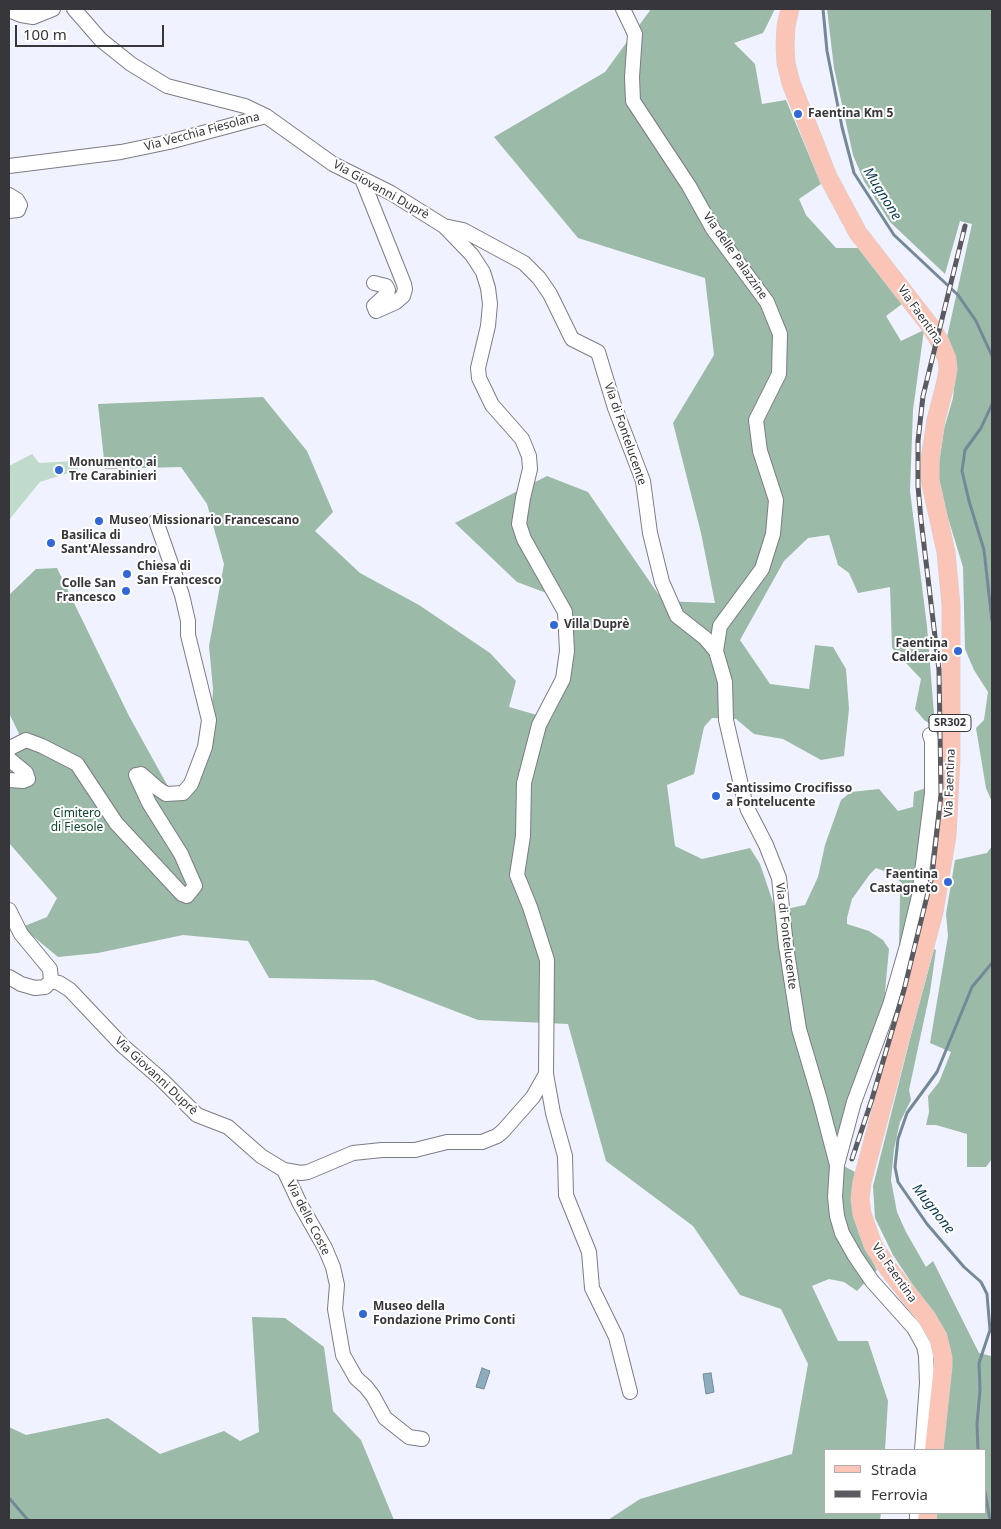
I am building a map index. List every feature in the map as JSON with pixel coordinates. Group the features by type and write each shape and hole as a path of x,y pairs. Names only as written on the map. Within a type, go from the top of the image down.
{"main road":[{"name":"Via Faentina","path":"790,9 786,26 785,46 790,76 798,105 828,176 858,232 931,326 947,359 946,381 932,440 930,460 930,480 946,552 951,605 950,713 952,758 947,836 934,912 862,1182 860,1199 862,1214 873,1245 890,1272 926,1318 938,1337 943,1366 934,1449"}],"street":[{"path":"9,10 21,16 33,17 53,9"},
{"name":"Via Vecchia Fiesolana","path":"74,9 101,40 131,64 167,86 245,106 266,116"},
{"name":"Via delle Palazzine","path":"623,9 635,34 632,101 690,186 713,229 767,302 780,334 779,374 756,420 760,451 776,500 773,534 762,569 720,626 716,650"},
{"name":"Via Vecchia Fiesolana","path":"9,166 121,152 169,142 266,116"},
{"name":"Via Giovanni Duprè","path":"51,981 59,983 70,990 123,1046 161,1079 197,1115 228,1127 261,1156 284,1170 301,1173 308,1172 340,1158 367,1151 415,1150 446,1142 482,1142 503,1131 533,1097 546,1074 547,960 530,907 517,875 523,836 524,783 539,725 563,679 567,651 565,612 521,532 520,516 530,469 530,456 522,438 492,405 479,378 478,368 490,316 486,280 472,255 444,226 391,193 333,164 266,116"},
{"path":"362,179 404,284 403,296 396,302 376,311 374,306 387,294 388,290 386,286 374,283"},
{"path":"9,195 17,200 20,205 18,210 9,211"},
{"name":"Via di Fontelucente","path":"444,226 464,230 524,263 539,278 550,294 572,339 598,352 615,408 643,482 650,533 662,582 677,616 705,638 716,650 725,682 726,720 744,798 779,878 786,946 799,1029 837,1165"},
{"path":"9,750 26,740 77,764 116,823 182,894 187,896 195,886 181,854 153,811 136,775 141,774 166,794 183,793 191,784 205,747 209,720 188,635 188,621 182,594 156,521"},
{"name":"Via Faentina","path":"922,1449 926,1383 924,1346 914,1328 872,1281 855,1256 842,1233 837,1216 835,1197 837,1165 854,1102 890,1005 919,896 932,793 932,741 930,736"},
{"path":"9,759 26,773 28,779 23,782 9,780"},
{"path":"9,910 21,934 50,969 51,981 48,986 40,989 30,988 9,977"},
{"path":"546,1074 553,1113 565,1156 566,1195 590,1252 592,1288 616,1337 630,1392"},
{"name":"Via delle Coste","path":"284,1170 333,1267 336,1285 336,1309 343,1355 356,1378 366,1387 385,1418 409,1436 422,1439"}],"green space":[{"name":"Cimitero di Fiesole","path":"651,9 775,9 763,33 734,43 755,64 762,104 786,100 821,184 799,199 806,215 836,248 860,248 906,301 886,316 901,341 924,330 913,410 910,491 927,626 935,727 924,720 915,709 921,679 892,648 890,587 858,593 849,573 838,565 829,535 808,538 784,561 740,640 770,684 809,689 815,645 833,647 846,669 849,709 844,756 821,760 783,739 754,734 736,719 712,718 704,727 694,774 667,785 675,846 702,859 750,848 760,864 776,911 805,905 818,877 825,845 841,800 851,792 879,789 898,811 913,807 914,792 926,788 923,847 905,946 899,946 902,883 887,872 876,868 870,874 852,899 847,918 847,924 869,931 883,940 889,949 884,1003 842,1165 855,1172 852,1207 859,1234 877,1270 857,1291 844,1282 829,1279 812,1286 838,1341 868,1341 888,1401 885,1449 824,1449 824,1514 881,1514 880,1520 608,1520 640,1499 792,1454 808,1364 781,1309 740,1295 693,1226 606,1161 568,1024 478,1020 374,980 269,978 248,941 183,935 98,953 58,957 22,927 47,917 57,898 9,843 9,747 22,740 9,713 9,595 36,569 57,568 129,716 175,799 210,742 213,689 209,646 224,564 207,504 181,467 105,469 98,404 263,397 307,451 333,512 315,531 360,573 419,605 490,653 516,681 509,707 551,719 570,681 573,651 565,600 517,582 455,523 547,476 588,492 663,601 715,603 701,533 673,423 714,355 705,278 578,238 494,137 605,72"},
{"path":"827,9 992,9 992,802 986,788 976,728 984,720 988,692 974,670 965,649 963,567 941,495 938,470 944,429 953,398 956,365 947,337 972,224 960,221 945,274 890,222 864,181 853,155 834,68"},
{"path":"32,454 39,463 75,461 78,470 40,482 9,520 9,466"},
{"path":"992,846 992,1159 986,1167 967,1167 967,1134 936,1125 926,1125 929,1112 928,1096 939,1082 951,1052 930,1043 948,936 946,914 955,860 987,853"},
{"path":"934,949 936,950 930,992 909,1090 911,1100 900,1122 894,1149 891,1180 897,1212 926,1267 933,1261 979,1353 992,1355 992,1520 933,1520 934,1514 986,1514 986,1449 939,1449 943,1330 893,1255 875,1218 873,1186"},
{"path":"252,1317 285,1318 324,1347 333,1411 361,1440 394,1520 9,1520 9,1427 26,1435 108,1418 160,1454 224,1431 240,1441 259,1432"}],"water":[{"path":"482,1368 490,1371 484,1389 476,1387"},
{"path":"711,1373 714,1392 706,1394 703,1374"}],"waterway":[{"name":"Mugnone","path":"823,9 827,51 842,127 854,173 894,235 958,295 976,321 992,356"},
{"name":"Mugnone","path":"992,404 981,428 965,450 962,471 984,550 992,621"},
{"name":"Mugnone","path":"978,1449 979,1363 990,1330 987,1294 981,1282 964,1267 927,1224 898,1182 895,1167 898,1139 907,1113 937,1072 972,987 992,963"},
{"path":"9,1498 28,1520"},
{"name":"Mugnone","path":"986,1498 990,1520"}],"railway":[{"path":"852,1159 904,990 932,876 941,795 939,670 921,520 918,486 918,441 923,396 965,226"}],"place":[{"name":"Faentina Km 5","path":"798,114"},
{"name":"Monumento ai Tre Carabinieri","path":"59,470"},
{"name":"Museo Missionario Francescano","path":"99,521"},
{"name":"Basilica di Sant'Alessandro","path":"51,543"},
{"name":"Chiesa di San Francesco","path":"127,574"},
{"name":"Colle San Francesco","path":"126,591"},
{"name":"Villa Duprè","path":"554,625"},
{"name":"Faentina Calderaio","path":"958,651"},
{"name":"Santissimo Crocifisso a Fontelucente","path":"716,796"},
{"name":"Faentina Castagneto","path":"948,882"},
{"name":"Museo della Fondazione Primo Conti","path":"363,1314"}]}
